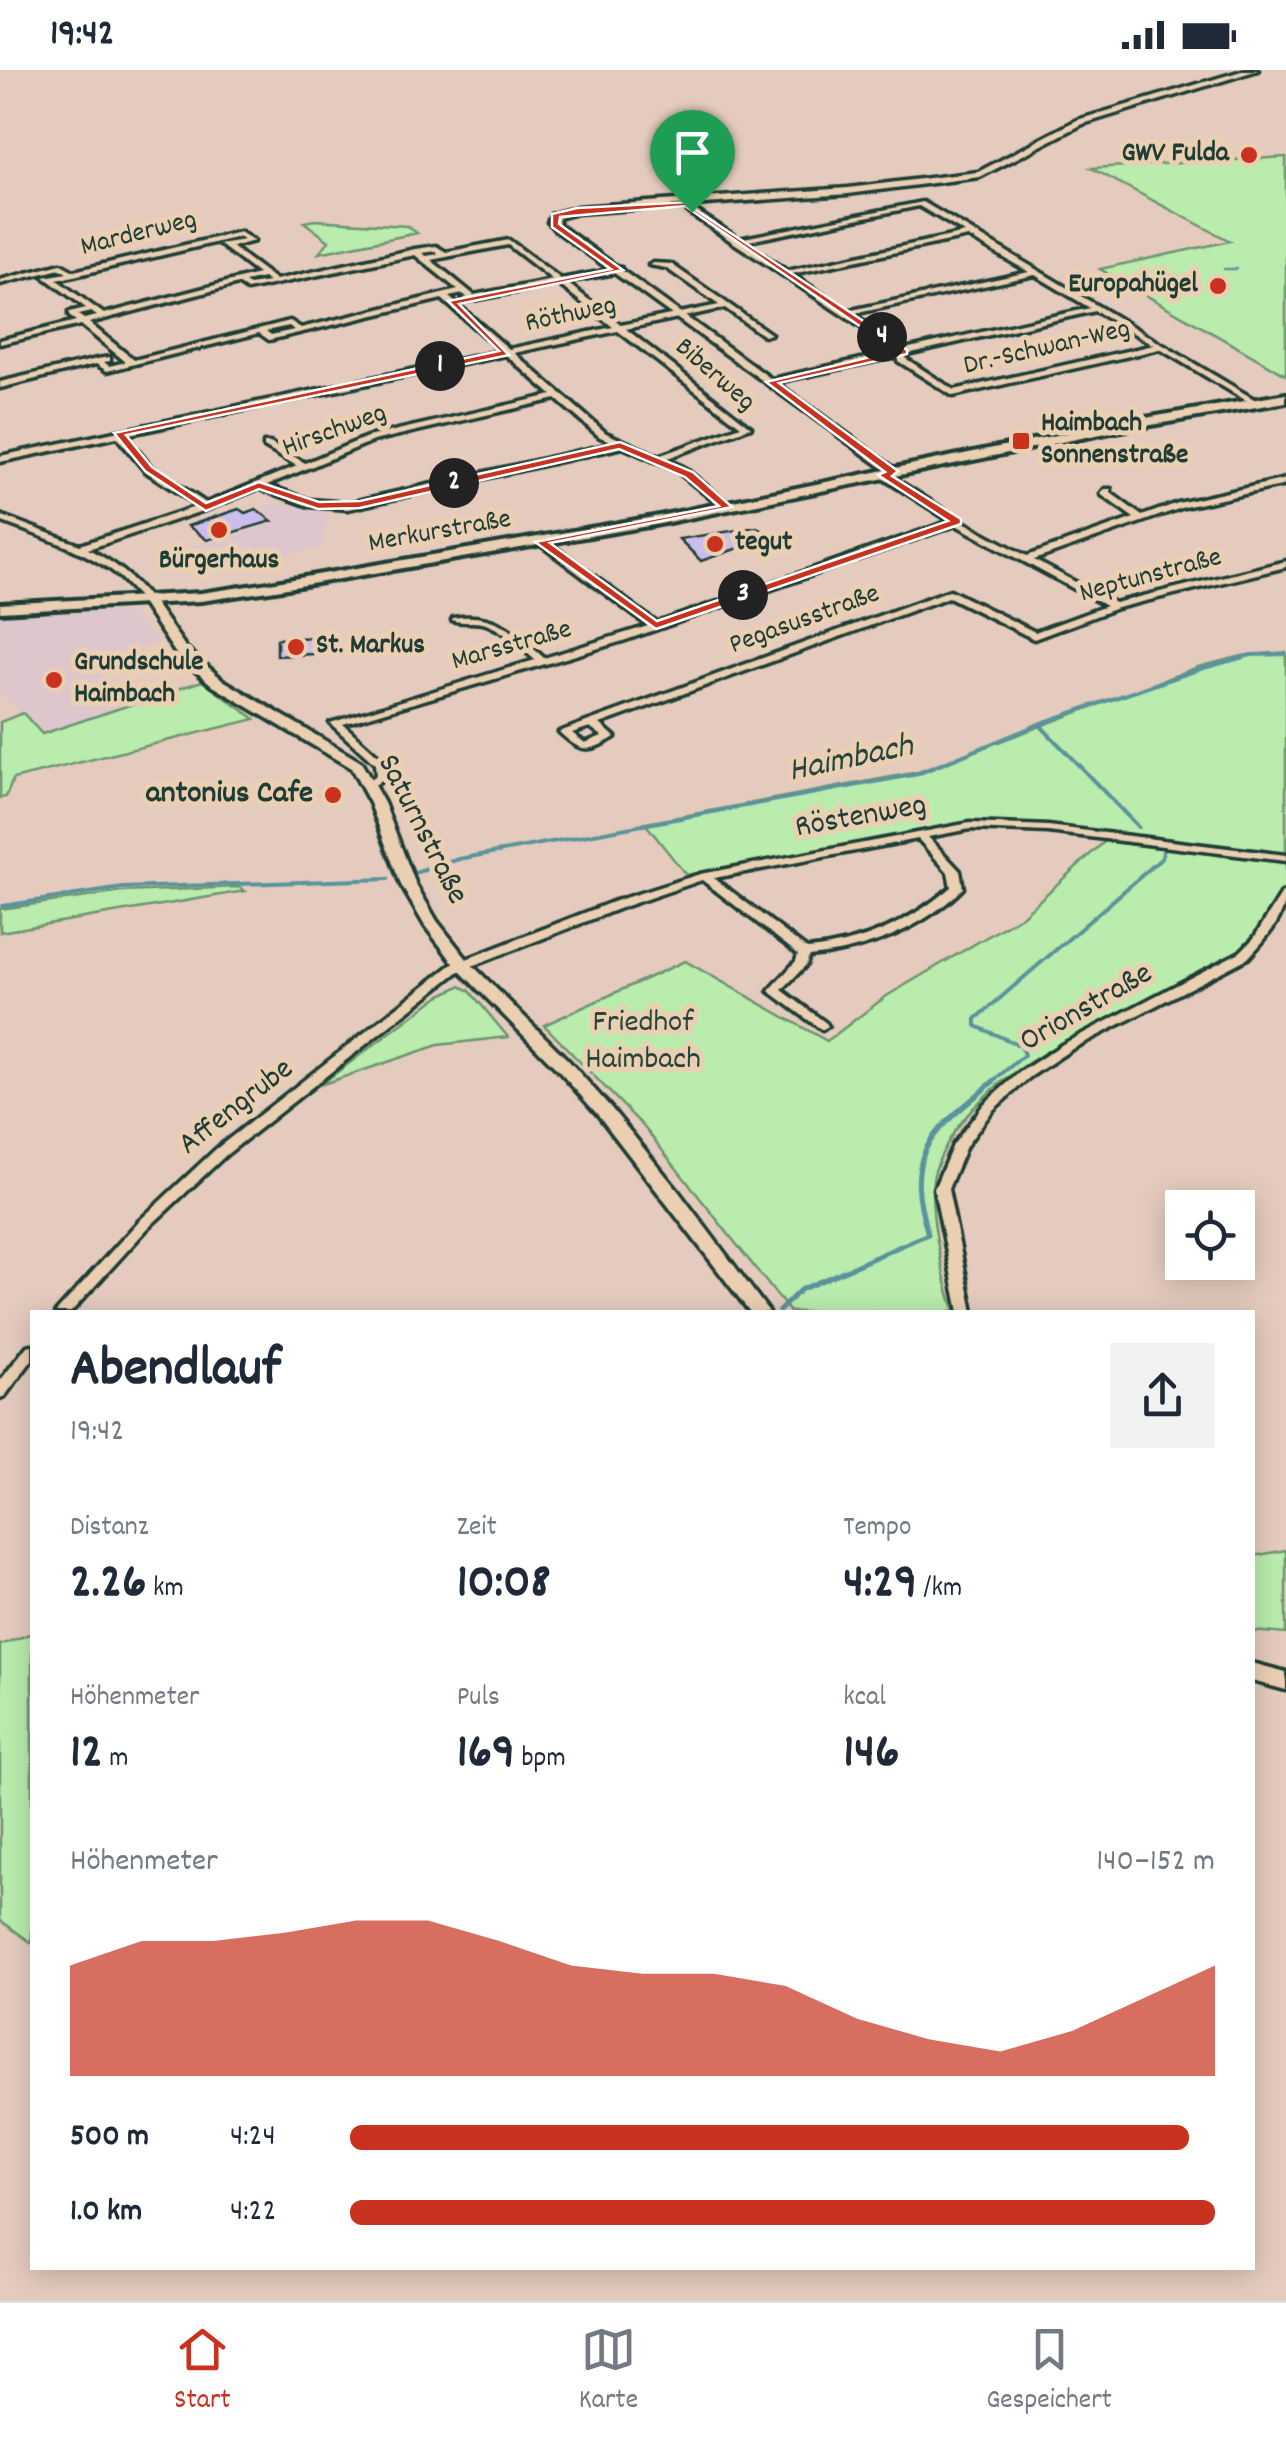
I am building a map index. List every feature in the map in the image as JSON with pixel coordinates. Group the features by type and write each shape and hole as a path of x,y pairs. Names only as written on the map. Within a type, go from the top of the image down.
{"main road":[{"name":"Merkurstraße","path":"0,608 245,591 541,542 1286,398"}],"street":[{"path":"1114,606 957,522 555,225 555,216 577,210 882,188 980,174 1080,122 1254,70"},
{"path":"688,204 904,352"},
{"path":"738,241 920,204 1255,402"},
{"name":"Marderweg","path":"51,279 240,234 250,241 226,246"},
{"path":"787,273 968,235"},
{"name":"Marderweg","path":"216,239 274,283"},
{"name":"Biberweg","path":"446,256 508,242 747,427 656,459"},
{"path":"238,281 247,288 436,248 446,256"},
{"path":"415,252 473,298"},
{"path":"425,260 446,256"},
{"path":"653,265 668,266 766,334"},
{"path":"0,282 61,266 72,274"},
{"path":"98,362 107,369 290,322 300,330 447,299 473,298 618,270"},
{"path":"40,271 103,317"},
{"path":"847,313 1035,273"},
{"path":"0,342 264,275"},
{"path":"447,299 464,291"},
{"path":"447,299 557,396 620,445 689,474 727,507"},
{"name":"Röthweg","path":"0,459 724,306"},
{"path":"92,309 72,314 133,363"},
{"path":"771,382 1094,309"},
{"name":"Dr.-Schwan-Weg","path":"904,352 901,360 953,393 1162,346"},
{"path":"0,386 122,355"},
{"name":"Hirschweg","path":"78,549 206,507 370,438 557,396"},
{"path":"119,433 148,469 206,507"},
{"path":"268,445 302,465"},
{"path":"259,486 309,504 348,506 620,445"},
{"path":"1027,558 1231,492 1286,482"},
{"path":"1108,491 1106,494 1142,519"},
{"path":"0,518 78,549 134,584 146,600"},
{"name":"Marsstraße","path":"369,784 382,776 380,763 335,723 656,626 957,522"},
{"path":"541,542 656,626"},
{"name":"Neptunstraße","path":"1029,636 1114,606 1286,564"},
{"name":"Pegasusstraße","path":"592,723 950,593 1029,636"},
{"name":"Saturnstraße","path":"146,600 193,663 234,694 345,756 369,784 417,904 462,964 599,1105 758,1310"},
{"path":"456,620 474,616 495,621 542,660"},
{"name":"Röstenweg","path":"462,964 704,876 970,826 1012,826 1286,858"},
{"path":"704,876 804,952 864,945 944,900 958,888 954,871 920,835"},
{"name":"Orionstraße","path":"966,1310 942,1189 951,1162 970,1132 1002,1096 1060,1048 1244,955 1259,940 1286,896"},
{"path":"804,952 802,962 775,990 822,1026"},
{"name":"Affengrube","path":"65,1310 143,1225 222,1152 462,964"},
{"path":"0,1392 30,1353"},
{"path":"1255,1673 1286,1682"}],"shaded area":[{"path":"274,503 329,509 321,548 212,569 187,548 275,520 260,508"},
{"name":"Grundschule Haimbach","path":"110,609 130,613 158,642 94,667 135,703 41,734 0,692 0,616"}],"green space":[{"path":"1286,157 1286,375 1100,269 1230,241 1091,168"},
{"path":"304,222 407,226 417,233 319,253 329,241"},
{"path":"1286,652 1286,853 975,821 686,875 645,823 918,772 1198,667 1242,656"},
{"path":"202,681 255,719 13,779 6,797 0,798 0,722 23,713 42,734"},
{"name":"Friedhof Haimbach","path":"1105,841 1286,863 1286,886 1279,900 1237,953 1023,1067 986,1096 955,1130 935,1171 932,1202 941,1262 954,1310 788,1310 643,1126 544,1025 685,961 827,1041 885,997 1022,916"},
{"path":"239,887 245,891 0,932 0,909 123,892"},
{"path":"460,986 469,990 508,1037 438,1045 320,1085 439,996"},
{"path":"1286,1550 1286,1634 1255,1631 1255,1556"},
{"path":"30,1634 30,1942 0,1920 0,1645"}],"building":[{"name":"Bürgerhaus","path":"239,509 245,513 256,509 272,521 207,540 188,526"},
{"name":"tegut","path":"757,527 770,537 701,561 679,539"},
{"name":"St. Markus","path":"317,637 314,654 277,656 277,639"}],"waterway":[{"path":"1224,269 1237,269"},
{"name":"Haimbach","path":"1039,724 1200,669 1251,655 1286,654"},
{"name":"Haimbach","path":"415,873 459,859 918,774 1039,724"},
{"path":"1039,724 1138,827"},
{"path":"992,1082 1024,1055 1021,1046 976,1026 976,1019 1162,858 1163,851"},
{"name":"Haimbach","path":"2,906 123,888 388,879"},
{"path":"780,1310 800,1290 928,1234 918,1181 921,1161 939,1129 995,1080"}],"place":[{"name":"GWV Fulda","path":"1249,155"},
{"name":"Europahügel","path":"1218,286"},
{"name":"Haimbach Sonnenstraße","path":"1021,441"},
{"name":"Bürgerhaus","path":"219,530"},
{"name":"tegut","path":"715,544"},
{"name":"St. Markus","path":"296,647"},
{"name":"Grundschule Haimbach","path":"54,680"},
{"name":"antonius Cafe","path":"333,795"}],"route":[{"path":"688,204 692,212 904,352 771,382 894,473 884,475 905,491 957,522 656,626 541,542 727,507 689,474 620,445 360,504 318,505 259,486 206,507 148,469 119,433 506,352 473,326 452,302 618,270 555,225 555,216 577,210 688,204"}]}
